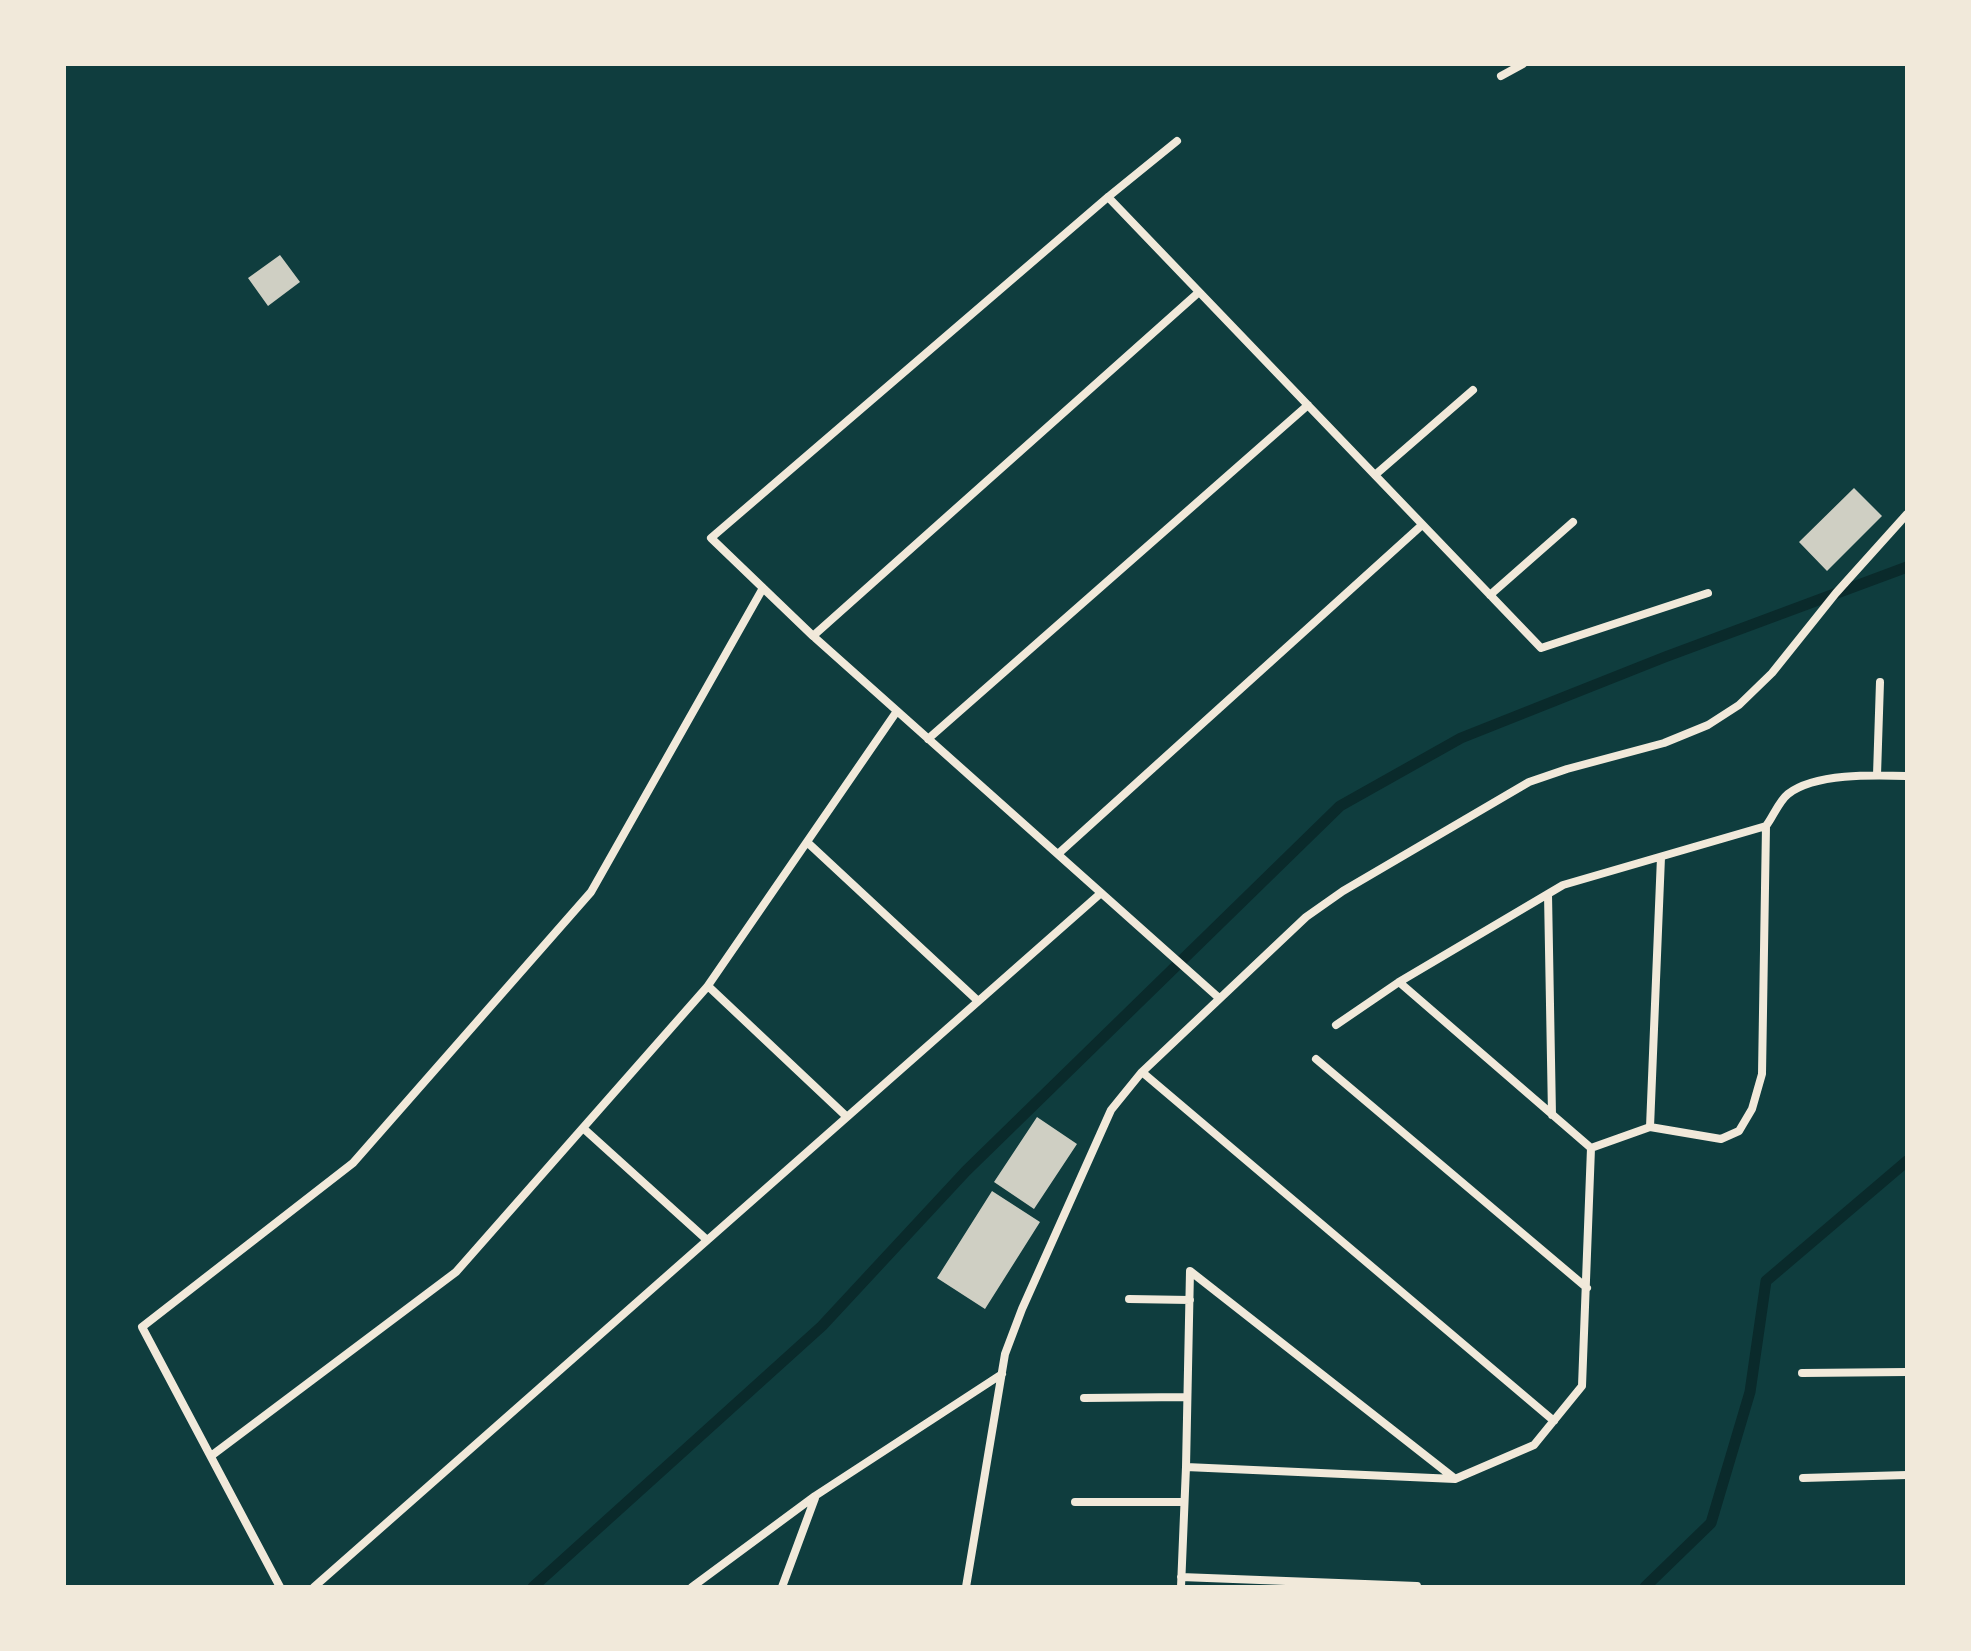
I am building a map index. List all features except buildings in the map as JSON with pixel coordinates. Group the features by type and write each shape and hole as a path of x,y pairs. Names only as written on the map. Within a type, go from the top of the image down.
{"street":[{"path":"1501,76 1523,64"},
{"path":"1177,141 711,538 813,636 1219,998"},
{"path":"1108,197 1541,648 1708,593"},
{"path":"813,636 1199,292"},
{"path":"1375,475 1473,390"},
{"path":"928,739 1308,405"},
{"path":"966,1587 1005,1354 1111,1110 1142,1072 1306,917 1343,891 1529,782 1664,743 1708,725 1739,705 1772,673 1836,593 1907,514"},
{"path":"1490,595 1573,522"},
{"path":"1058,854 1422,525"},
{"path":"280,1587 142,1327 353,1163 591,892 763,588"},
{"path":"1877,775 1880,682"},
{"path":"211,1456 456,1272 708,986 897,711"},
{"path":"1591,1148 1650,1127 1721,1139 1739,1131 1752,1109 1762,1074 1766,826 1787,795 1821,779 1907,776"},
{"path":"1336,1025 1399,982 1563,885 1766,826"},
{"path":"807,842 978,1001"},
{"path":"1650,1127 1661,857"},
{"path":"314,1587 1101,893"},
{"path":"1548,894 1552,1115"},
{"path":"1399,982 1591,1148"},
{"path":"708,986 847,1117"},
{"path":"1316,1059 1587,1288"},
{"path":"1142,1072 1554,1421"},
{"path":"583,1128 707,1240"},
{"path":"1186,1467 1455,1479 1534,1445 1582,1386 1591,1148"},
{"path":"1417,1586 1181,1582 1190,1271 1455,1479"},
{"path":"1129,1299 1190,1300"},
{"path":"1802,1373 1907,1372"},
{"path":"692,1587 815,1496 1002,1374"},
{"path":"1084,1398 1187,1397"},
{"path":"1803,1478 1907,1475"},
{"path":"782,1587 815,1496"},
{"path":"1075,1502 1184,1502"}],"waterway":[{"path":"533,1587 822,1326 966,1171 1340,806 1461,738 1665,657 1907,567"},
{"path":"1645,1587 1711,1523 1750,1392 1766,1281 1907,1161"}]}
